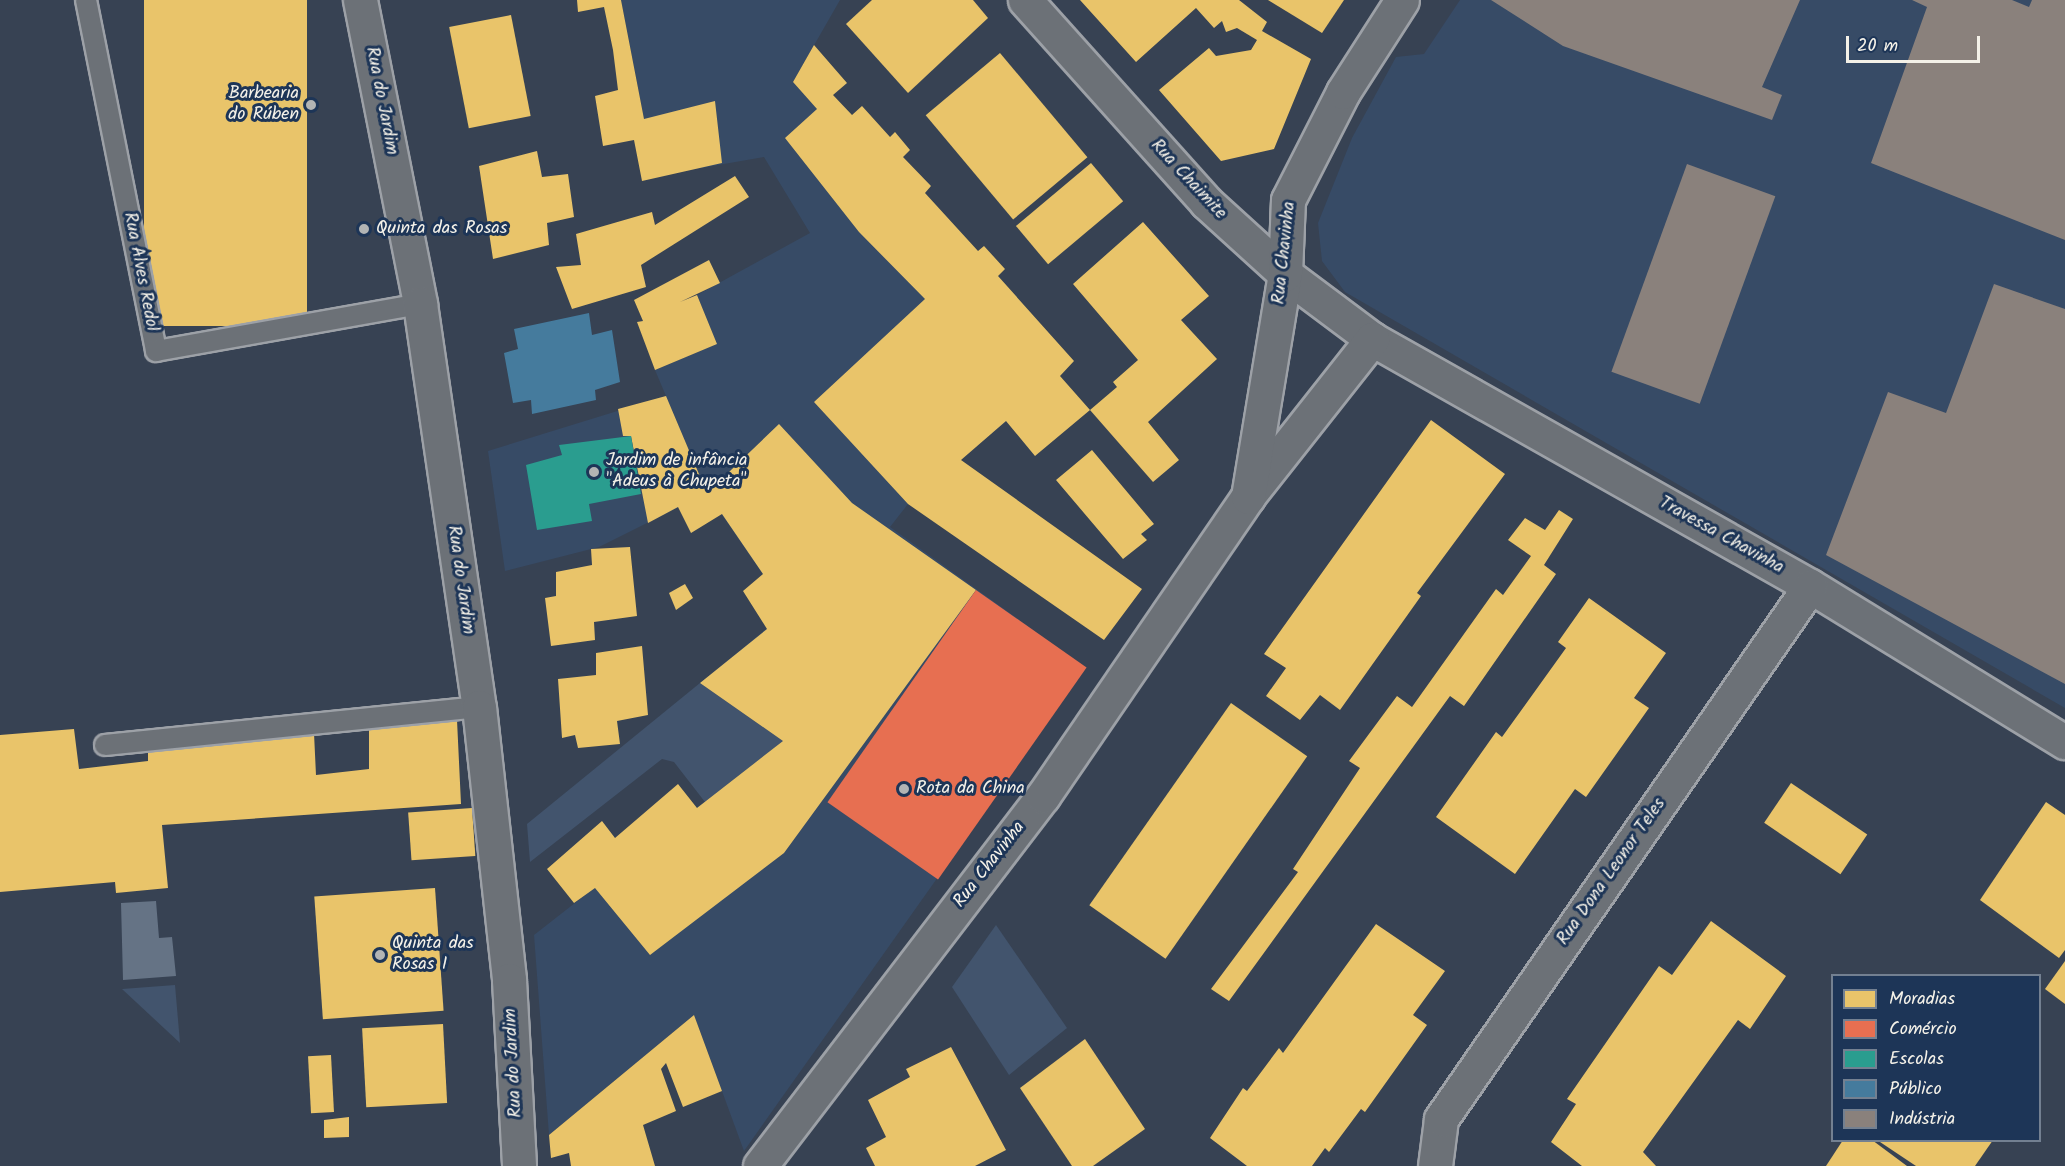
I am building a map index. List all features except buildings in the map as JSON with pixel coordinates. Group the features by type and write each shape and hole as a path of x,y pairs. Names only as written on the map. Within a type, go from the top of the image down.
{"street":[{"name":"Rua do Jardim","path":"360,0 420,304 479,707 509,980 519,1166"},
{"name":"Rua Chaimite","path":"1025,0 1206,202 1285,274 1372,339"},
{"name":"Rua Chavinha","path":"1248,497 1285,274 1288,200 1343,92 1402,0"},
{"name":"Rua Chavinha","path":"760,1166 1043,796 1248,497 1372,339"},
{"name":"Travessa Chavinha","path":"1372,339 1810,586 2065,742"},
{"name":"Rua Dona Leonor Teles","path":"1436,1166 1441,1119 1810,586"}],"lane":[{"name":"Rua Alves Redol","path":"86,0 156,351 420,304"},
{"path":"105,745 479,707"}],"shaded area":[{"path":"621,0 840,0 793,82 1060,376 908,504 890,527 1086,668 744,1151 694,1015 549,1135 534,935 782,741 700,683 788,611 707,493 599,547 505,571 488,451 666,396 655,370 716,344 697,295 810,233 764,157 655,176"},
{"path":"1460,0 2065,0 2065,708 1345,292 1322,261 1318,223 1352,138 1396,57 1424,54"},
{"path":"700,683 783,741 705,802 674,762 662,759 530,862 527,824"},
{"path":"156,901 159,938 172,937 176,976 123,980 121,903"},
{"path":"996,925 1067,1028 1009,1075 952,987"},
{"path":"175,985 180,1043 122,989"}],"place":[{"name":"Barbearia do Rúben","path":"311,105"},
{"name":"Quinta das Rosas","path":"364,229"},
{"name":"Jardim de infância \"Adeus à Chupeta\"","path":"594,472"},
{"name":"Rota da China","path":"904,789"},
{"name":"Quinta das Rosas I","path":"380,955"}]}
